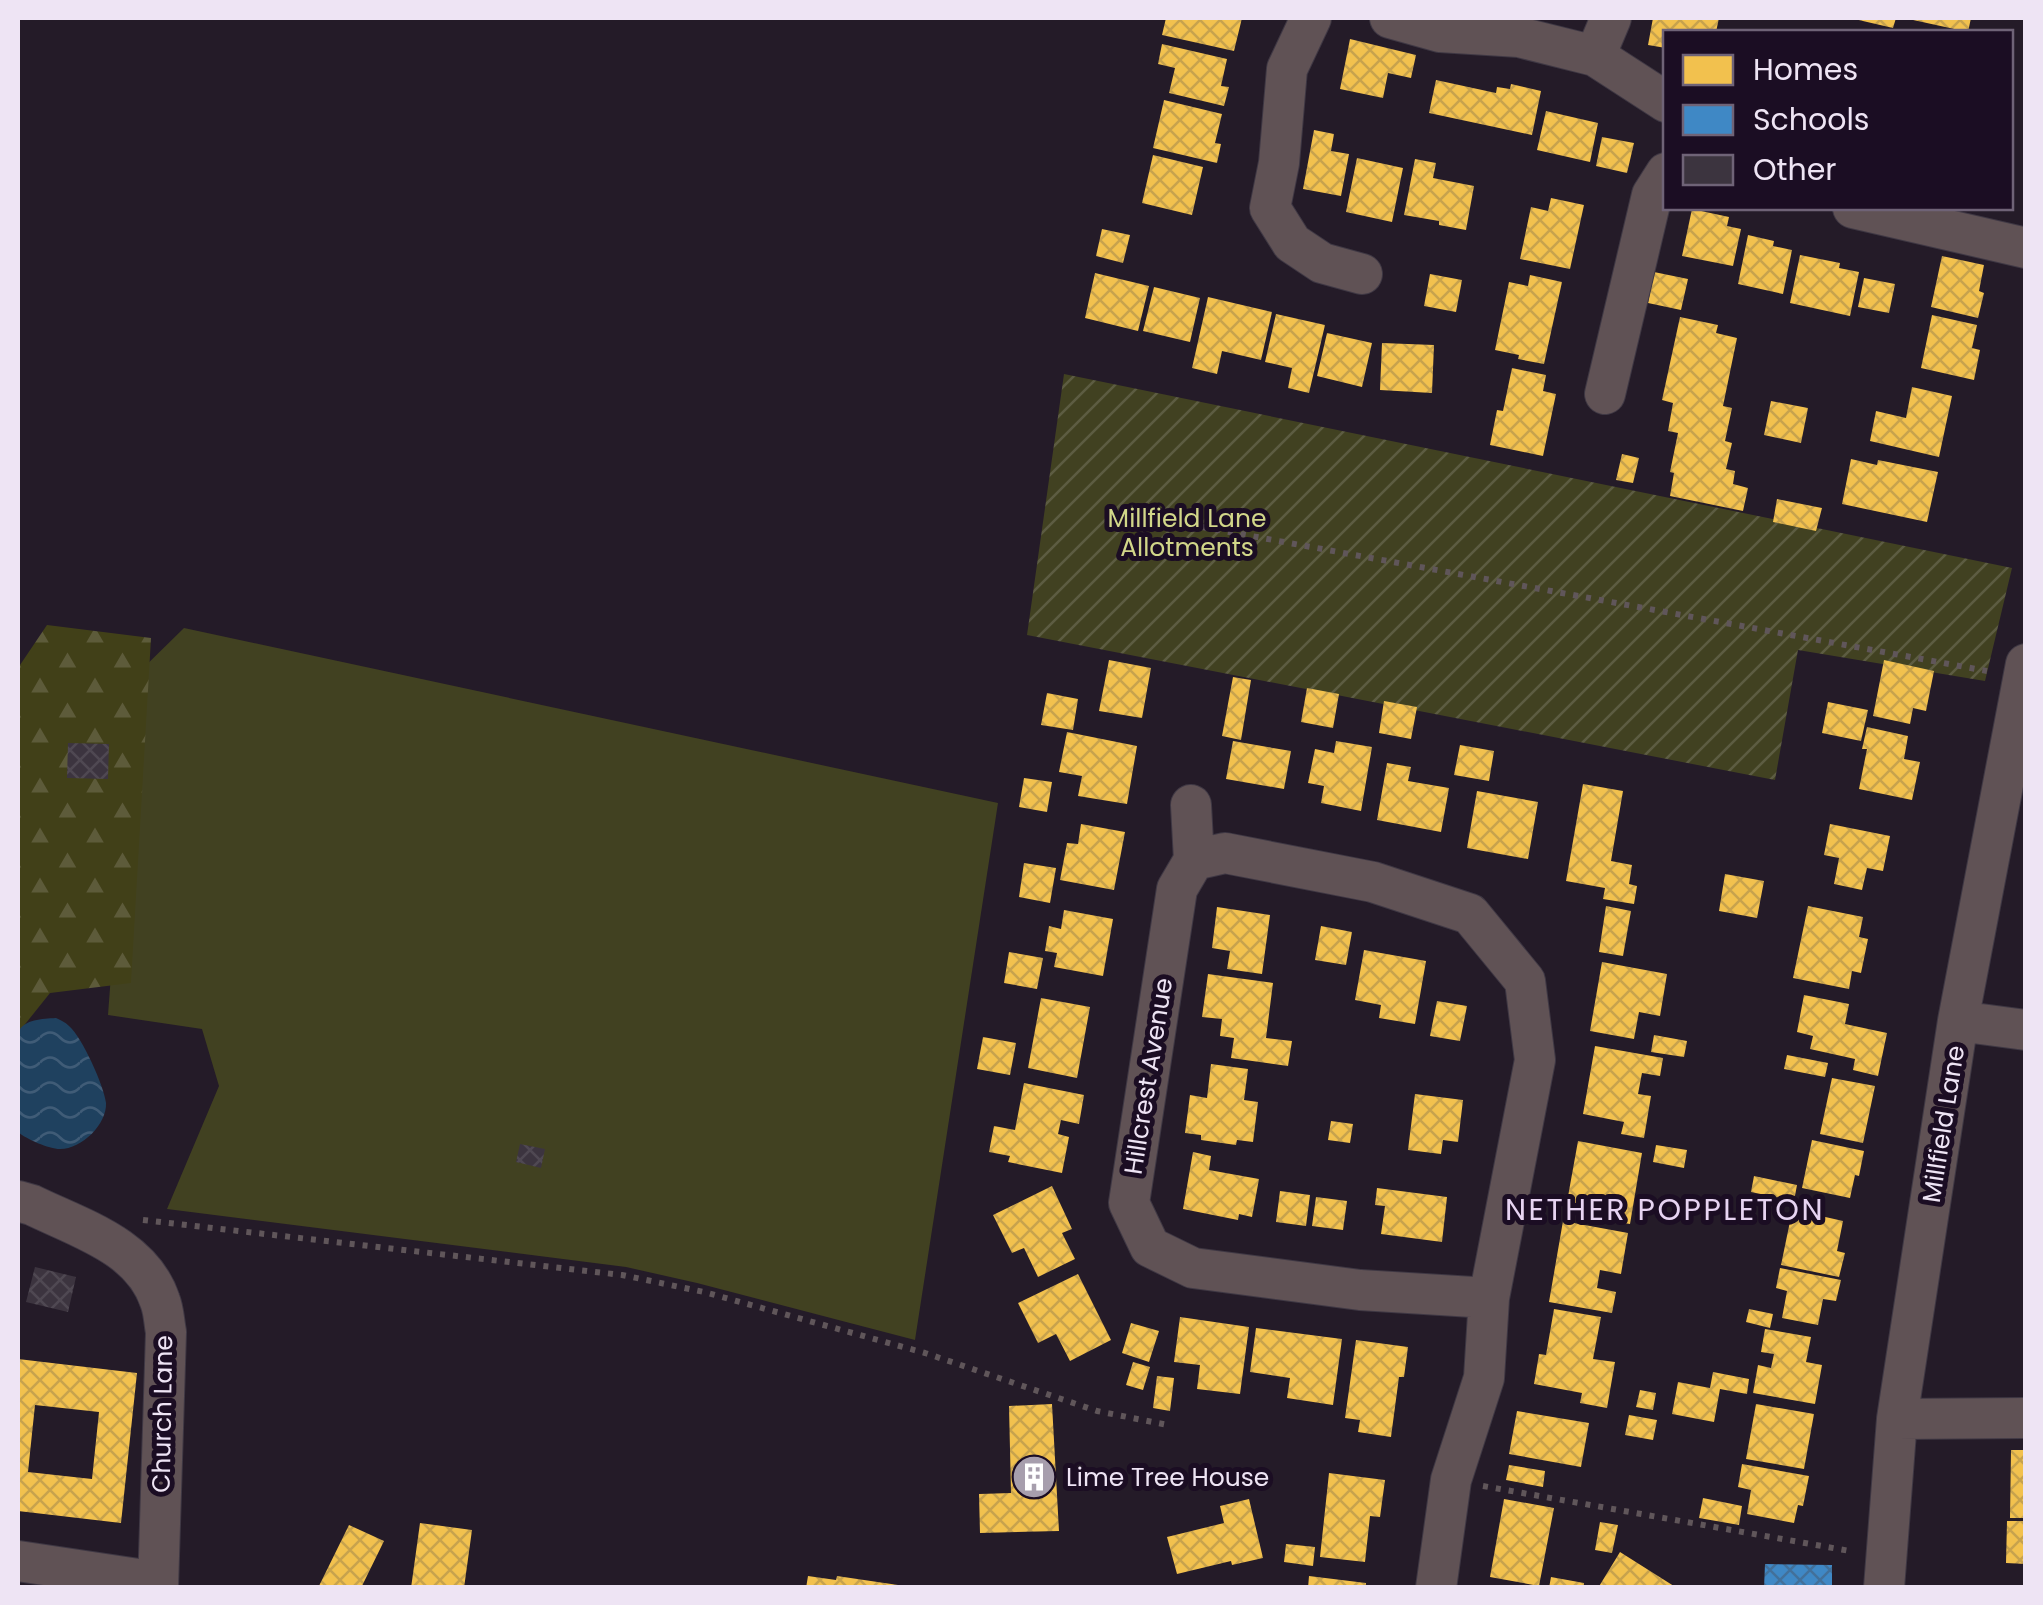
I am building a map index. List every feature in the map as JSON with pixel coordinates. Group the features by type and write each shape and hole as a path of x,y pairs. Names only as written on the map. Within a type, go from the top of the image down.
{"street":[{"path":"1311,18 1287,69 1270,208 1292,242 1322,263 1362,274"},
{"path":"1390,18 1440,32 1519,37 1595,56 1663,100"},
{"path":"1595,56 1612,18"},
{"path":"1605,394 1652,195 1663,177"},
{"path":"1862,210 2026,248"},
{"name":"Millfield Lane","path":"1885,1573 1897,1419 1958,1021 2024,671"},
{"name":"Hillcrest Avenue","path":"1191,805 1194,860 1177,889 1129,1203 1150,1248 1193,1268 1360,1290 1489,1298"},
{"path":"1194,860 1225,854 1373,882 1470,914 1525,981 1535,1060 1489,1298 1484,1378 1451,1480 1436,1588"},
{"path":"1958,1021 2026,1030"},
{"name":"Church Lane","path":"36,1208 122,1249 146,1276 160,1300 166,1332 158,1585"},
{"path":"1897,1419 2026,1418"},
{"path":"18,1561 158,1585"}],"path":[{"path":"1164,520 2024,671"},
{"path":"138,1219 622,1275 704,1292 925,1353 1097,1411 1168,1425"},
{"path":"1451,1480 1885,1573"}],"green space":[{"name":"Millfield Lane Allotments","path":"1064,374 2012,568 1985,681 1798,650 1775,780 1027,635"},
{"path":"47,625 151,638 131,983 50,993 18,1033 18,668"},
{"path":"184,628 998,803 915,1340 626,1267 167,1209 219,1086 202,1029 108,1015 133,678"}],"water":[{"path":"56,1018 80,1040 106,1103 92,1134 77,1145 60,1149 18,1132 18,1032 29,1022"}],"building: Homes":[{"path":"1166,18 1242,18 1234,51 1162,35"},
{"path":"1653,18 1719,18 1716,30 1663,30 1663,48 1648,45"},
{"path":"1850,18 1896,18 1893,28"},
{"path":"1904,18 1971,18 1968,30"},
{"path":"1350,39 1416,55 1411,78 1388,73 1383,98 1340,89"},
{"path":"1162,44 1227,59 1221,86 1229,87 1224,106 1169,93 1175,68 1158,64"},
{"path":"1436,80 1496,93 1497,87 1510,89 1511,84 1541,91 1532,135 1429,113"},
{"path":"1164,100 1222,114 1215,143 1221,144 1217,163 1153,148"},
{"path":"1546,111 1598,123 1590,162 1537,150"},
{"path":"1314,130 1334,134 1331,151 1349,154 1341,196 1303,189"},
{"path":"1602,137 1634,143 1627,173 1596,166"},
{"path":"1153,155 1203,167 1192,215 1142,203"},
{"path":"1357,158 1403,168 1392,222 1346,212"},
{"path":"1415,159 1436,163 1433,178 1474,186 1466,230 1404,215"},
{"path":"1551,198 1584,205 1570,269 1520,259 1531,207 1548,211"},
{"path":"1692,210 1729,217 1727,226 1741,229 1733,266 1682,256"},
{"path":"1102,229 1130,235 1123,263 1096,256"},
{"path":"1748,235 1792,250 1783,294 1738,284"},
{"path":"1800,255 1840,263 1839,268 1859,272 1850,316 1790,303"},
{"path":"1942,256 1984,265 1979,291 1984,293 1978,318 1931,307"},
{"path":"1654,272 1688,279 1681,310 1648,303"},
{"path":"1095,273 1149,286 1138,331 1085,318"},
{"path":"1430,274 1462,280 1456,312 1424,306"},
{"path":"1530,275 1562,282 1544,364 1495,350 1509,282 1528,286"},
{"path":"1864,278 1895,284 1889,313 1858,307"},
{"path":"1154,287 1200,298 1190,342 1143,331"},
{"path":"1208,297 1272,312 1261,360 1222,351 1217,374 1192,368"},
{"path":"1276,314 1325,325 1309,393 1288,388 1292,368 1265,362"},
{"path":"1932,315 1977,325 1972,348 1980,350 1974,380 1921,368"},
{"path":"1680,317 1718,325 1716,333 1737,338 1723,406 1732,408 1725,441 1732,443 1726,469 1735,471 1733,484 1748,488 1743,511 1670,496 1674,473 1670,472 1678,433 1668,431 1673,403 1662,400"},
{"path":"1327,333 1372,343 1362,387 1317,376"},
{"path":"1382,343 1434,345 1432,393 1380,390"},
{"path":"1512,368 1546,375 1543,391 1556,394 1543,456 1490,445 1497,410 1503,411"},
{"path":"1912,387 1952,396 1939,457 1870,441 1876,411 1906,418"},
{"path":"1771,401 1808,408 1801,443 1764,435"},
{"path":"1622,454 1639,458 1633,483 1616,480"},
{"path":"1851,459 1877,465 1878,460 1938,472 1927,522 1842,504"},
{"path":"1777,499 1822,508 1816,531 1773,522"},
{"path":"1109,660 1151,668 1142,718 1099,711"},
{"path":"1884,660 1934,671 1926,711 1913,708 1910,724 1873,716"},
{"path":"1233,677 1251,680 1241,740 1222,736"},
{"path":"1307,688 1339,694 1333,728 1301,722"},
{"path":"1047,693 1078,699 1073,730 1041,725"},
{"path":"1384,701 1417,707 1411,739 1379,733"},
{"path":"1828,702 1868,710 1861,741 1822,733"},
{"path":"1867,727 1908,736 1904,759 1920,762 1912,800 1859,789"},
{"path":"1067,732 1137,746 1127,804 1078,796 1082,776 1059,772"},
{"path":"1233,741 1291,751 1284,789 1226,779"},
{"path":"1336,741 1372,747 1361,811 1321,803 1324,786 1308,783 1315,749 1334,753"},
{"path":"1460,745 1494,751 1489,781 1454,775"},
{"path":"1387,763 1411,767 1408,781 1449,788 1441,832 1377,820"},
{"path":"1024,778 1052,782 1047,812 1019,807"},
{"path":"1583,784 1623,791 1611,861 1632,865 1629,884 1637,886 1634,904 1603,899 1605,888 1566,881"},
{"path":"1477,791 1538,802 1528,859 1467,848"},
{"path":"1081,824 1125,832 1114,890 1060,880 1067,843 1078,844"},
{"path":"1830,824 1890,836 1883,871 1867,868 1862,890 1834,884 1839,858 1824,855"},
{"path":"1024,863 1056,868 1050,903 1019,897"},
{"path":"1725,874 1764,881 1757,918 1719,911"},
{"path":"1606,906 1631,911 1623,956 1599,952"},
{"path":"1808,906 1863,917 1859,937 1868,939 1861,973 1852,971 1849,989 1793,978"},
{"path":"1217,907 1270,915 1262,974 1227,969 1230,951 1212,948"},
{"path":"1064,910 1113,919 1103,976 1054,967 1057,953 1045,951 1049,926 1061,929"},
{"path":"1321,926 1352,932 1346,965 1315,960"},
{"path":"1364,950 1426,961 1415,1024 1379,1018 1381,1005 1355,1000"},
{"path":"1009,952 1043,958 1037,989 1004,983"},
{"path":"1602,962 1667,974 1660,1016 1639,1012 1634,1039 1590,1031"},
{"path":"1208,974 1273,983 1266,1038 1292,1041 1288,1066 1231,1058 1234,1038 1220,1036 1222,1019 1202,1017"},
{"path":"1804,995 1849,1004 1845,1024 1887,1033 1878,1076 1853,1070 1855,1059 1810,1049 1813,1036 1797,1032"},
{"path":"1041,998 1090,1007 1077,1078 1028,1068"},
{"path":"1437,1001 1467,1006 1460,1041 1430,1036"},
{"path":"1654,1035 1687,1041 1684,1057 1651,1052"},
{"path":"983,1037 1016,1043 1010,1075 977,1069"},
{"path":"1595,1046 1663,1058 1660,1076 1642,1073 1638,1094 1651,1096 1644,1138 1621,1134 1624,1122 1583,1114"},
{"path":"1787,1055 1828,1063 1825,1077 1784,1069"},
{"path":"1211,1064 1248,1069 1244,1100 1258,1102 1253,1142 1237,1140 1236,1145 1201,1140 1201,1135 1185,1133 1190,1095 1207,1098"},
{"path":"1832,1078 1875,1086 1863,1143 1820,1134"},
{"path":"1024,1083 1084,1095 1079,1124 1061,1120 1058,1134 1069,1137 1062,1173 1008,1162 1010,1156 989,1152 994,1126 1015,1130"},
{"path":"1415,1094 1463,1100 1458,1142 1443,1140 1441,1154 1408,1150"},
{"path":"1331,1121 1353,1124 1350,1143 1328,1140"},
{"path":"1812,1140 1864,1151 1850,1198 1802,1188"},
{"path":"1578,1141 1642,1153 1630,1224 1565,1213"},
{"path":"1656,1145 1687,1150 1684,1168 1653,1162"},
{"path":"1193,1152 1211,1156 1209,1170 1259,1179 1252,1217 1239,1214 1238,1220 1183,1209"},
{"path":"1754,1176 1797,1185 1794,1201 1751,1192"},
{"path":"1052,1186 1072,1229 1062,1233 1075,1259 1038,1277 1024,1248 1012,1253 993,1215"},
{"path":"1377,1188 1447,1197 1442,1242 1381,1234 1385,1206 1375,1205"},
{"path":"1280,1191 1310,1195 1306,1226 1276,1222"},
{"path":"1316,1197 1347,1201 1343,1230 1312,1226"},
{"path":"1794,1202 1822,1208 1821,1216 1843,1221 1837,1251 1845,1253 1839,1277 1781,1265"},
{"path":"1563,1221 1628,1233 1621,1274 1600,1270 1597,1288 1616,1292 1612,1313 1549,1302"},
{"path":"1780,1268 1841,1280 1836,1301 1823,1299 1818,1325 1782,1318 1787,1291 1776,1288"},
{"path":"1078,1274 1111,1340 1070,1361 1056,1334 1038,1343 1018,1303"},
{"path":"1554,1309 1601,1317 1593,1359 1615,1362 1607,1408 1580,1403 1582,1393 1534,1384 1539,1354 1546,1355"},
{"path":"1749,1309 1773,1314 1770,1328 1746,1322"},
{"path":"1180,1317 1249,1327 1240,1394 1197,1389 1200,1365 1174,1362"},
{"path":"1131,1323 1159,1331 1149,1362 1122,1353"},
{"path":"1256,1328 1342,1339 1333,1405 1287,1398 1290,1378 1250,1372"},
{"path":"1765,1329 1811,1337 1806,1362 1822,1365 1815,1404 1753,1393 1758,1365 1771,1368 1774,1354 1761,1352"},
{"path":"1356,1340 1408,1347 1404,1377 1399,1377 1391,1437 1358,1432 1360,1420 1345,1418"},
{"path":"18,1359 137,1373 121,1523 18,1511","holes":["35,1405 99,1412 92,1479 28,1472"]},
{"path":"1133,1362 1150,1367 1143,1390 1126,1385"},
{"path":"1713,1372 1749,1379 1747,1394 1720,1389 1714,1422 1672,1414 1678,1382 1710,1388"},
{"path":"1157,1376 1174,1378 1170,1411 1153,1408"},
{"path":"1640,1390 1656,1393 1653,1410 1636,1407"},
{"name":"Lime Tree House","path":"1052,1404 1059,1531 980,1533 979,1494 1011,1493 1009,1406"},
{"path":"1756,1404 1814,1414 1804,1469 1746,1459"},
{"path":"1517,1411 1589,1423 1581,1467 1509,1454"},
{"path":"1629,1415 1657,1420 1653,1440 1625,1435"},
{"path":"2011,1450 2026,1450 2026,1518 2010,1518"},
{"path":"1742,1464 1809,1476 1803,1506 1798,1505 1794,1523 1747,1514 1751,1490 1738,1487"},
{"path":"1509,1465 1545,1471 1543,1487 1506,1480"},
{"path":"1329,1473 1385,1480 1380,1517 1370,1516 1365,1562 1320,1557"},
{"path":"1703,1498 1742,1506 1739,1525 1699,1518"},
{"path":"1249,1499 1263,1558 1177,1574 1167,1537 1224,1523 1220,1506"},
{"path":"1504,1499 1554,1508 1539,1586 1490,1577"},
{"path":"2007,1521 2026,1521 2026,1564 2006,1563"},
{"path":"1600,1522 1618,1525 1612,1553 1595,1550"},
{"path":"420,1523 472,1530 464,1588 411,1588"},
{"path":"349,1525 384,1541 361,1588 318,1588"},
{"path":"1286,1544 1315,1547 1313,1566 1284,1562"},
{"path":"1620,1552 1677,1588 1598,1588"},
{"path":"808,1576 836,1580 837,1576 898,1588 806,1588"},
{"path":"1309,1576 1366,1583 1366,1588 1308,1588"},
{"path":"1551,1577 1584,1583 1584,1588 1549,1588"}],"building: Schools":[{"path":"1765,1564 1832,1565 1832,1588 1764,1588"}],"building: Other":[{"path":"68,743 109,744 108,779 67,778"},
{"path":"520,1144 545,1149 541,1168 516,1162"},
{"path":"35,1267 76,1277 68,1312 26,1302"}],"place":[{"name":"Lime Tree House","path":"1034,1477"}],"district":[{"name":"NETHER POPPLETON","path":"1665,1210"}]}
